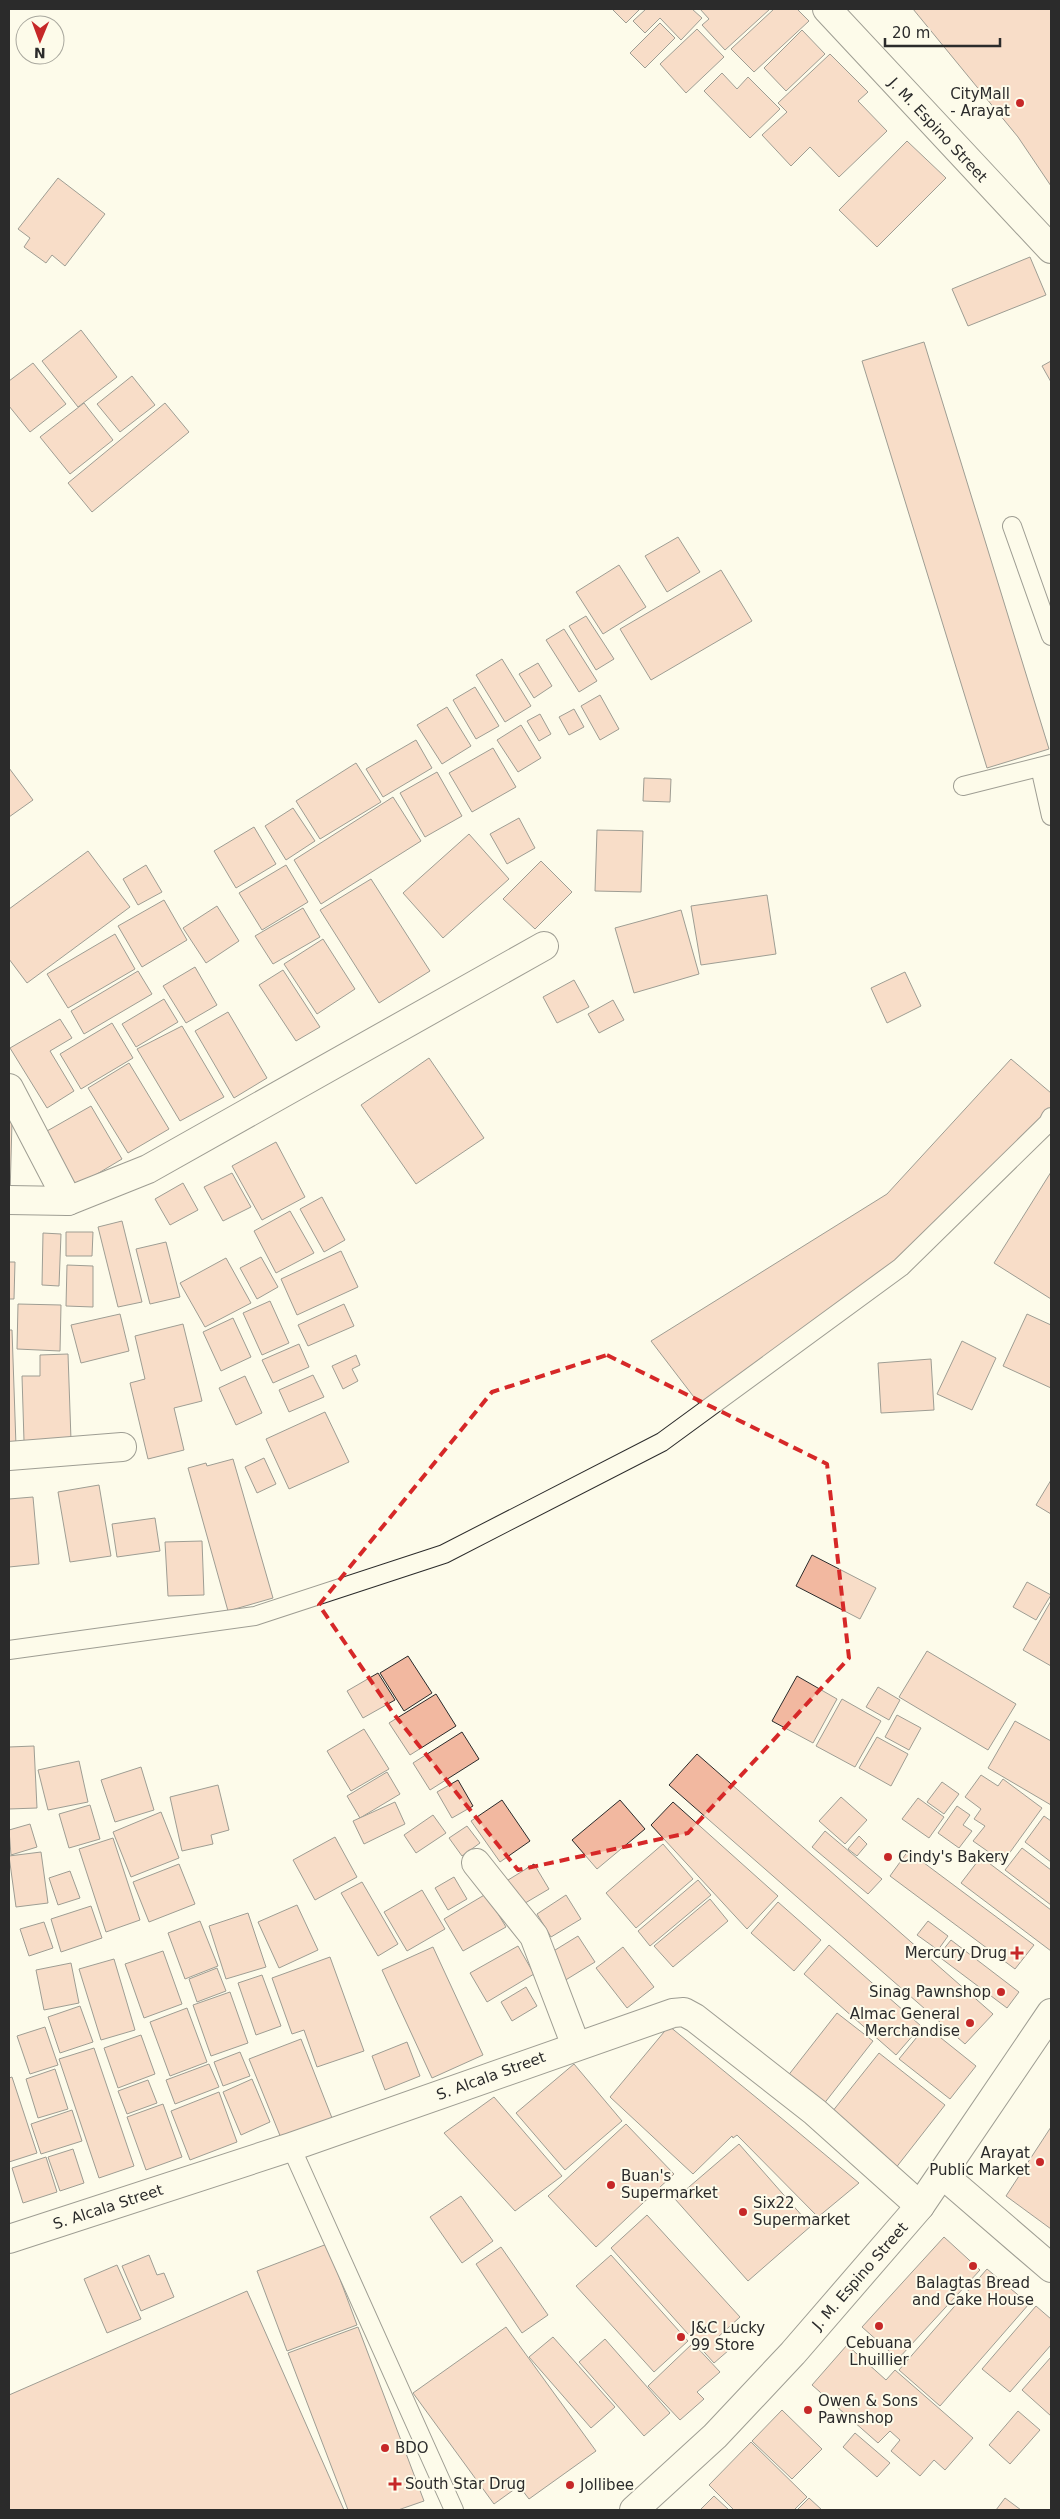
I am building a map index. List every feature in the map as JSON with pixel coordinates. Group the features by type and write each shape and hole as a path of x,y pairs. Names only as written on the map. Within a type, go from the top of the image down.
{"street":[{"name":"J. M. Espino Street","path":"826,9 1051,249"},
{"path":"9,1200 68,1201 148,1169 544,946"},
{"path":"9,1088 68,1201"},
{"path":"9,1456 122,1447"},
{"path":"476,1863 534,1936 576,2046"},
{"name":"S. Alcala Street","path":"9,2239 291,2147 576,2046 673,2013 684,2012 695,2018 815,2112 920,2206"},
{"name":"J. M. Espino Street","path":"634,2510 715,2436 793,2353 920,2206 943,2175 1051,2013"},
{"path":"943,2175 1051,2268"}],"lane":[{"path":"1012,526 1051,636"},
{"path":"963,786 1046,766 1051,816"},
{"path":"9,1650 255,1616 444,1554 662,1442 902,1267 1048,1123 1051,1117"},
{"path":"291,2147 454,2510"}],"highlighted area":[{"path":"607,1355 827,1464 849,1658 688,1833 518,1870 393,1713 319,1605 492,1392"}],"building":[{"path":"612,9 640,9 626,23"},
{"path":"646,9 692,9 702,18 681,40 660,18 645,33 633,21"},
{"path":"700,9 770,9 725,50 702,25 709,19"},
{"path":"774,9 797,9 809,21 754,72 731,49"},
{"name":"CityMall - Arayat","path":"913,9 1051,9 1051,186 1018,137"},
{"path":"660,23 675,38 645,68 630,53"},
{"path":"697,29 724,57 686,93 660,64"},
{"path":"802,30 825,54 786,91 764,68"},
{"path":"830,54 868,92 858,101 887,131 839,177 810,147 791,166 762,135 787,112 778,103"},
{"path":"722,73 737,89 748,77 780,109 750,138 704,91"},
{"path":"907,141 946,178 877,247 839,210"},
{"path":"58,178 105,214 65,266 52,255 46,263 24,247 30,238 18,229"},
{"path":"1030,257 1046,295 968,326 952,289"},
{"path":"81,330 117,377 78,407 42,361"},
{"path":"924,342 1049,749 987,768 862,361"},
{"path":"1051,361 1051,382 1042,366"},
{"path":"33,363 66,404 30,432 9,406 9,381"},
{"path":"132,376 155,405 120,432 97,404"},
{"path":"84,403 113,440 70,474 40,437"},
{"path":"165,403 189,432 92,512 68,483"},
{"path":"678,537 700,572 667,592 645,556"},
{"path":"619,565 646,607 603,634 576,592"},
{"path":"721,570 752,621 651,680 620,629"},
{"path":"586,616 614,659 596,670 569,626"},
{"path":"564,629 597,681 579,692 546,640"},
{"path":"502,659 531,706 505,722 476,675"},
{"path":"538,663 552,686 534,698 519,674"},
{"path":"475,687 499,726 476,739 453,700"},
{"path":"600,695 619,729 600,740 581,706"},
{"path":"447,707 471,746 442,764 417,725"},
{"path":"574,709 584,727 569,735 559,717"},
{"path":"540,714 551,734 539,741 527,721"},
{"path":"521,725 541,758 518,772 497,740"},
{"path":"416,740 432,768 383,797 366,769"},
{"path":"493,748 516,787 472,812 449,773"},
{"path":"356,763 381,802 320,839 296,801"},
{"path":"9,768 33,800 9,817"},
{"path":"437,772 462,816 425,837 400,793"},
{"path":"644,778 671,779 670,802 643,801"},
{"path":"393,797 421,841 321,904 294,860"},
{"path":"293,808 315,841 286,860 265,826"},
{"path":"519,818 535,848 507,864 490,834"},
{"path":"254,827 276,864 236,888 214,851"},
{"path":"597,830 643,831 641,892 595,891"},
{"path":"469,834 509,879 443,938 403,893"},
{"path":"88,851 130,907 27,983 9,959 9,909"},
{"path":"541,861 572,892 535,929 503,899"},
{"path":"146,865 162,892 138,905 123,879"},
{"path":"286,865 308,902 262,930 239,893"},
{"path":"371,879 430,971 379,1003 320,910"},
{"path":"767,895 776,954 701,965 691,906"},
{"path":"164,900 187,940 142,967 118,926"},
{"path":"217,906 239,941 206,963 183,928"},
{"path":"303,908 320,937 273,964 255,936"},
{"path":"681,910 699,974 634,993 615,928"},
{"path":"115,934 135,969 68,1008 47,974"},
{"path":"323,939 355,989 317,1014 284,964"},
{"path":"195,967 217,1005 186,1023 163,986"},
{"path":"283,970 320,1027 296,1041 259,985"},
{"path":"138,971 152,994 84,1034 71,1011"},
{"path":"905,972 921,1006 887,1023 871,988"},
{"path":"574,980 589,1007 557,1023 543,997"},
{"path":"164,999 178,1022 136,1047 122,1024"},
{"path":"613,1000 624,1020 599,1033 588,1014"},
{"path":"228,1012 267,1078 234,1098 195,1031"},
{"path":"60,1019 72,1038 50,1051 74,1091 47,1108 10,1048"},
{"path":"112,1023 133,1058 81,1089 60,1054"},
{"path":"182,1026 224,1097 180,1121 137,1049"},
{"path":"429,1058 484,1138 416,1184 361,1105"},
{"path":"1011,1059 1051,1093 1051,1109 899,1263 700,1405 651,1341 887,1194"},
{"path":"129,1063 169,1129 128,1153 88,1088"},
{"path":"91,1106 122,1159 72,1189 40,1135"},
{"path":"9,1121 12,1121 10,1195 9,1195"},
{"path":"276,1142 305,1197 262,1220 232,1166"},
{"path":"1051,1172 1051,1299 994,1263"},
{"path":"232,1173 251,1207 223,1221 204,1187"},
{"path":"183,1183 198,1210 170,1225 155,1199"},
{"path":"322,1197 345,1240 324,1252 300,1209"},
{"path":"290,1211 314,1253 276,1273 254,1231"},
{"path":"122,1221 142,1302 118,1307 98,1227"},
{"path":"66,1232 93,1232 92,1256 66,1256"},
{"path":"43,1233 61,1234 59,1286 42,1285"},
{"path":"166,1242 180,1297 150,1304 136,1249"},
{"path":"341,1251 358,1287 297,1315 281,1279"},
{"path":"261,1257 278,1287 257,1299 240,1268"},
{"path":"226,1258 251,1303 205,1327 180,1283"},
{"path":"9,1262 15,1262 14,1299 9,1299"},
{"path":"67,1265 93,1266 93,1307 66,1306"},
{"path":"270,1301 289,1343 262,1355 243,1313"},
{"path":"18,1304 61,1305 60,1351 17,1349"},
{"path":"344,1304 354,1326 308,1346 298,1325"},
{"path":"120,1314 129,1351 81,1363 71,1325"},
{"path":"1027,1314 1051,1325 1051,1388 1003,1366"},
{"path":"233,1318 251,1357 221,1371 203,1332"},
{"path":"183,1324 202,1401 174,1408 184,1450 148,1459 130,1383 145,1379 135,1336"},
{"path":"9,1330 12,1330 16,1446 9,1447"},
{"path":"962,1341 996,1358 972,1410 937,1394"},
{"path":"299,1344 309,1367 273,1383 262,1360"},
{"path":"68,1354 71,1440 24,1441 22,1376 40,1376 40,1355"},
{"path":"356,1355 360,1365 352,1369 358,1381 343,1389 332,1366"},
{"path":"931,1359 934,1410 881,1413 878,1363"},
{"path":"313,1375 324,1397 289,1412 279,1390"},
{"path":"245,1376 262,1413 236,1425 219,1388"},
{"path":"325,1412 349,1462 289,1489 266,1439"},
{"path":"264,1458 276,1484 257,1493 245,1467"},
{"path":"233,1459 273,1598 228,1611 188,1468 206,1463 207,1466"},
{"path":"1051,1480 1051,1514 1036,1505"},
{"path":"99,1485 111,1556 70,1562 58,1492"},
{"path":"33,1497 39,1564 9,1567 9,1499"},
{"path":"155,1518 160,1551 117,1557 112,1524"},
{"path":"202,1541 204,1595 168,1596 165,1542"},
{"path":"812,1555 876,1588 860,1619 796,1586"},
{"path":"1027,1582 1051,1595 1036,1620 1013,1607"},
{"path":"1051,1601 1051,1666 1023,1650"},
{"path":"927,1651 1016,1704 988,1750 899,1697"},
{"path":"408,1656 432,1693 404,1711 380,1673"},
{"path":"378,1673 395,1700 363,1718 347,1691"},
{"path":"797,1676 837,1699 813,1743 772,1721"},
{"path":"878,1687 900,1700 889,1720 866,1707"},
{"path":"436,1694 456,1726 410,1755 389,1723"},
{"path":"842,1699 881,1721 855,1767 816,1746"},
{"path":"897,1715 921,1728 909,1750 885,1737"},
{"path":"1015,1721 1051,1741 1051,1805 988,1768"},
{"path":"364,1729 389,1769 351,1791 327,1751"},
{"path":"462,1732 479,1759 430,1790 413,1763"},
{"path":"877,1737 908,1754 891,1786 859,1768"},
{"path":"34,1746 37,1808 9,1809 9,1747"},
{"path":"697,1754 993,2014 965,2044 669,1785"},
{"path":"79,1761 88,1802 48,1810 38,1770"},
{"path":"141,1767 154,1810 115,1822 101,1780"},
{"path":"387,1772 400,1794 360,1818 347,1796"},
{"path":"981,1775 998,1786 1003,1779 1042,1808 1003,1862 973,1841 985,1826 974,1819 981,1809 965,1797"},
{"path":"458,1780 473,1806 452,1818 437,1792"},
{"path":"942,1782 959,1794 944,1814 927,1802"},
{"path":"218,1785 229,1830 211,1835 213,1844 182,1851 170,1797"},
{"path":"841,1797 867,1820 845,1844 819,1821"},
{"path":"918,1798 944,1817 929,1838 902,1819"},
{"path":"502,1800 530,1841 500,1862 471,1821"},
{"path":"620,1800 645,1829 597,1869 572,1840"},
{"path":"395,1802 405,1824 364,1844 353,1821"},
{"path":"673,1802 778,1896 747,1929 651,1825"},
{"path":"90,1805 100,1839 69,1848 59,1814"},
{"path":"957,1806 970,1815 963,1825 972,1831 959,1848 938,1833"},
{"path":"161,1812 179,1858 131,1877 113,1832"},
{"path":"433,1815 446,1833 416,1853 404,1835"},
{"path":"1044,1816 1051,1821 1051,1862 1025,1842"},
{"path":"30,1824 37,1847 11,1855 9,1830"},
{"path":"467,1826 480,1843 462,1856 449,1838"},
{"path":"825,1831 882,1879 868,1894 812,1847"},
{"path":"859,1836 867,1844 857,1856 848,1849"},
{"path":"335,1837 357,1877 315,1900 293,1860"},
{"path":"113,1838 140,1920 106,1932 79,1849"},
{"path":"663,1844 693,1879 636,1928 606,1893"},
{"path":"1022,1848 1051,1870 1051,1905 1005,1870"},
{"path":"908,1851 1034,1945 1015,1969 890,1876"},
{"path":"41,1852 48,1903 16,1907 9,1856"},
{"path":"981,1857 1051,1910 1051,1951 961,1883"},
{"path":"179,1864 195,1904 149,1922 133,1882"},
{"path":"534,1864 549,1889 515,1909 500,1885"},
{"path":"70,1871 80,1898 58,1905 49,1878"},
{"path":"454,1877 467,1899 448,1910 435,1888"},
{"path":"698,1880 711,1895 650,1946 638,1931"},
{"path":"362,1882 398,1944 378,1956 341,1893"},
{"path":"422,1890 445,1929 407,1951 384,1912"},
{"path":"486,1894 506,1927 463,1951 444,1919"},
{"path":"566,1895 581,1919 551,1937 537,1914"},
{"path":"710,1899 728,1921 673,1967 654,1946"},
{"path":"778,1902 821,1940 794,1971 751,1933"},
{"path":"297,1905 318,1950 279,1968 258,1922"},
{"path":"91,1906 102,1938 61,1952 51,1919"},
{"path":"248,1913 266,1967 226,1979 209,1926"},
{"path":"200,1921 218,1966 185,1979 168,1933"},
{"path":"928,1921 948,1936 938,1950 917,1935"},
{"path":"44,1922 53,1948 29,1956 20,1929"},
{"path":"578,1936 595,1962 564,1981 547,1955"},
{"path":"951,1940 1019,1992 1007,2008 938,1956"},
{"path":"829,1945 921,2026 896,2055 804,1974"},
{"path":"518,1946 534,1974 487,2002 470,1973"},
{"path":"433,1947 483,2055 432,2078 382,1970"},
{"path":"623,1947 654,1987 627,2008 596,1968"},
{"path":"163,1951 182,2004 144,2018 125,1964"},
{"path":"330,1957 364,2051 317,2067 304,2030 292,2034 272,1978"},
{"path":"114,1959 135,2030 101,2040 79,1969"},
{"path":"71,1963 79,2003 44,2010 36,1970"},
{"path":"217,1968 226,1991 197,2002 189,1979"},
{"path":"262,1975 281,2026 256,2035 238,1983"},
{"path":"526,1987 537,2006 512,2021 501,2002"},
{"path":"230,1992 248,2043 211,2056 193,2005"},
{"path":"80,2006 93,2042 60,2053 48,2017"},
{"path":"187,2008 207,2062 170,2076 150,2022"},
{"path":"837,2013 873,2041 823,2105 787,2077"},
{"path":"669,2026 859,2183 818,2217 737,2135 733,2138 732,2136 693,2174 610,2097"},
{"path":"926,2026 976,2066 950,2099 899,2059"},
{"path":"45,2027 58,2065 30,2074 17,2036"},
{"path":"141,2035 155,2074 118,2088 104,2048"},
{"path":"301,2039 332,2118 281,2138 249,2059"},
{"path":"407,2042 420,2076 385,2090 372,2056"},
{"path":"94,2048 134,2166 99,2178 59,2059"},
{"path":"240,2052 250,2076 223,2086 214,2062"},
{"path":"879,2053 945,2105 895,2169 828,2117"},
{"path":"209,2064 219,2087 175,2104 166,2080"},
{"path":"574,2064 622,2121 565,2170 516,2113"},
{"path":"55,2069 68,2109 38,2118 26,2079"},
{"path":"12,2077 37,2153 9,2162 9,2078"},
{"path":"252,2079 270,2122 241,2135 223,2092"},
{"path":"148,2080 157,2103 127,2114 118,2091"},
{"path":"219,2092 237,2142 190,2160 171,2111"},
{"path":"494,2097 562,2176 515,2211 444,2133"},
{"path":"163,2104 182,2157 146,2170 127,2117"},
{"path":"72,2110 82,2141 41,2154 31,2124"},
{"name":"Buan's Supermarket","path":"626,2124 674,2174 596,2247 548,2196"},
{"name":"Arayat Public Market","path":"1051,2127 1051,2229 1006,2196"},
{"name":"Six22 Supermarket","path":"739,2144 811,2226 748,2281 675,2199"},
{"path":"73,2149 84,2183 60,2191 48,2157"},
{"path":"46,2157 57,2192 23,2203 12,2168"},
{"path":"461,2196 493,2241 462,2263 430,2217"},
{"path":"647,2215 740,2317 718,2337 729,2350 714,2363 611,2248"},
{"path":"944,2237 980,2270 898,2359 862,2327"},
{"path":"327,2244 357,2325 287,2351 257,2271"},
{"path":"501,2247 548,2315 522,2333 476,2264"},
{"path":"149,2255 157,2275 164,2273 174,2297 141,2311 122,2266"},
{"path":"611,2255 688,2341 654,2372 576,2286"},
{"path":"117,2265 141,2319 107,2333 84,2279"},
{"path":"987,2269 1029,2304 940,2406 899,2370"},
{"path":"247,2291 344,2510 9,2510 9,2395"},
{"path":"1036,2306 1051,2319 1051,2345 1010,2392 982,2369"},
{"path":"358,2327 424,2501 398,2510 348,2510 288,2353"},
{"path":"506,2327 596,2451 529,2499 519,2486 494,2504 413,2393"},
{"path":"553,2337 615,2407 591,2428 529,2357"},
{"path":"605,2339 670,2413 644,2436 579,2362"},
{"path":"693,2343 720,2372 697,2392 704,2399 680,2420 648,2386"},
{"path":"847,2345 886,2380 895,2370 973,2438 945,2470 934,2460 920,2476 891,2451 900,2440 890,2431 878,2443 812,2385"},
{"path":"1051,2357 1051,2416 1022,2390"},
{"path":"782,2410 822,2449 792,2479 752,2441"},
{"path":"1018,2411 1040,2430 1010,2464 989,2445"},
{"path":"855,2433 890,2463 877,2477 843,2447"},
{"path":"751,2442 807,2497 794,2510 734,2510 709,2485"},
{"path":"714,2496 729,2510 700,2510"},
{"path":"809,2498 822,2510 797,2510"},
{"path":"1005,2498 1021,2510 996,2510"}],"place":[{"name":"CityMall - Arayat","path":"1020,103"},
{"name":"Cindy's Bakery","path":"888,1857"},
{"name":"Mercury Drug","path":"1017,1953"},
{"name":"Sinag Pawnshop","path":"1001,1992"},
{"name":"Almac General Merchandise","path":"970,2023"},
{"name":"Arayat Public Market","path":"1040,2162"},
{"name":"Buan's Supermarket","path":"611,2185"},
{"name":"Six22 Supermarket","path":"743,2212"},
{"name":"Balagtas Bread and Cake House","path":"973,2266"},
{"name":"Cebuana Lhuillier","path":"879,2326"},
{"name":"J&C Lucky 99 Store","path":"681,2337"},
{"name":"Owen & Sons Pawnshop","path":"808,2410"},
{"name":"BDO","path":"385,2448"},
{"name":"South Star Drug","path":"395,2484"},
{"name":"Jollibee","path":"570,2485"}]}
